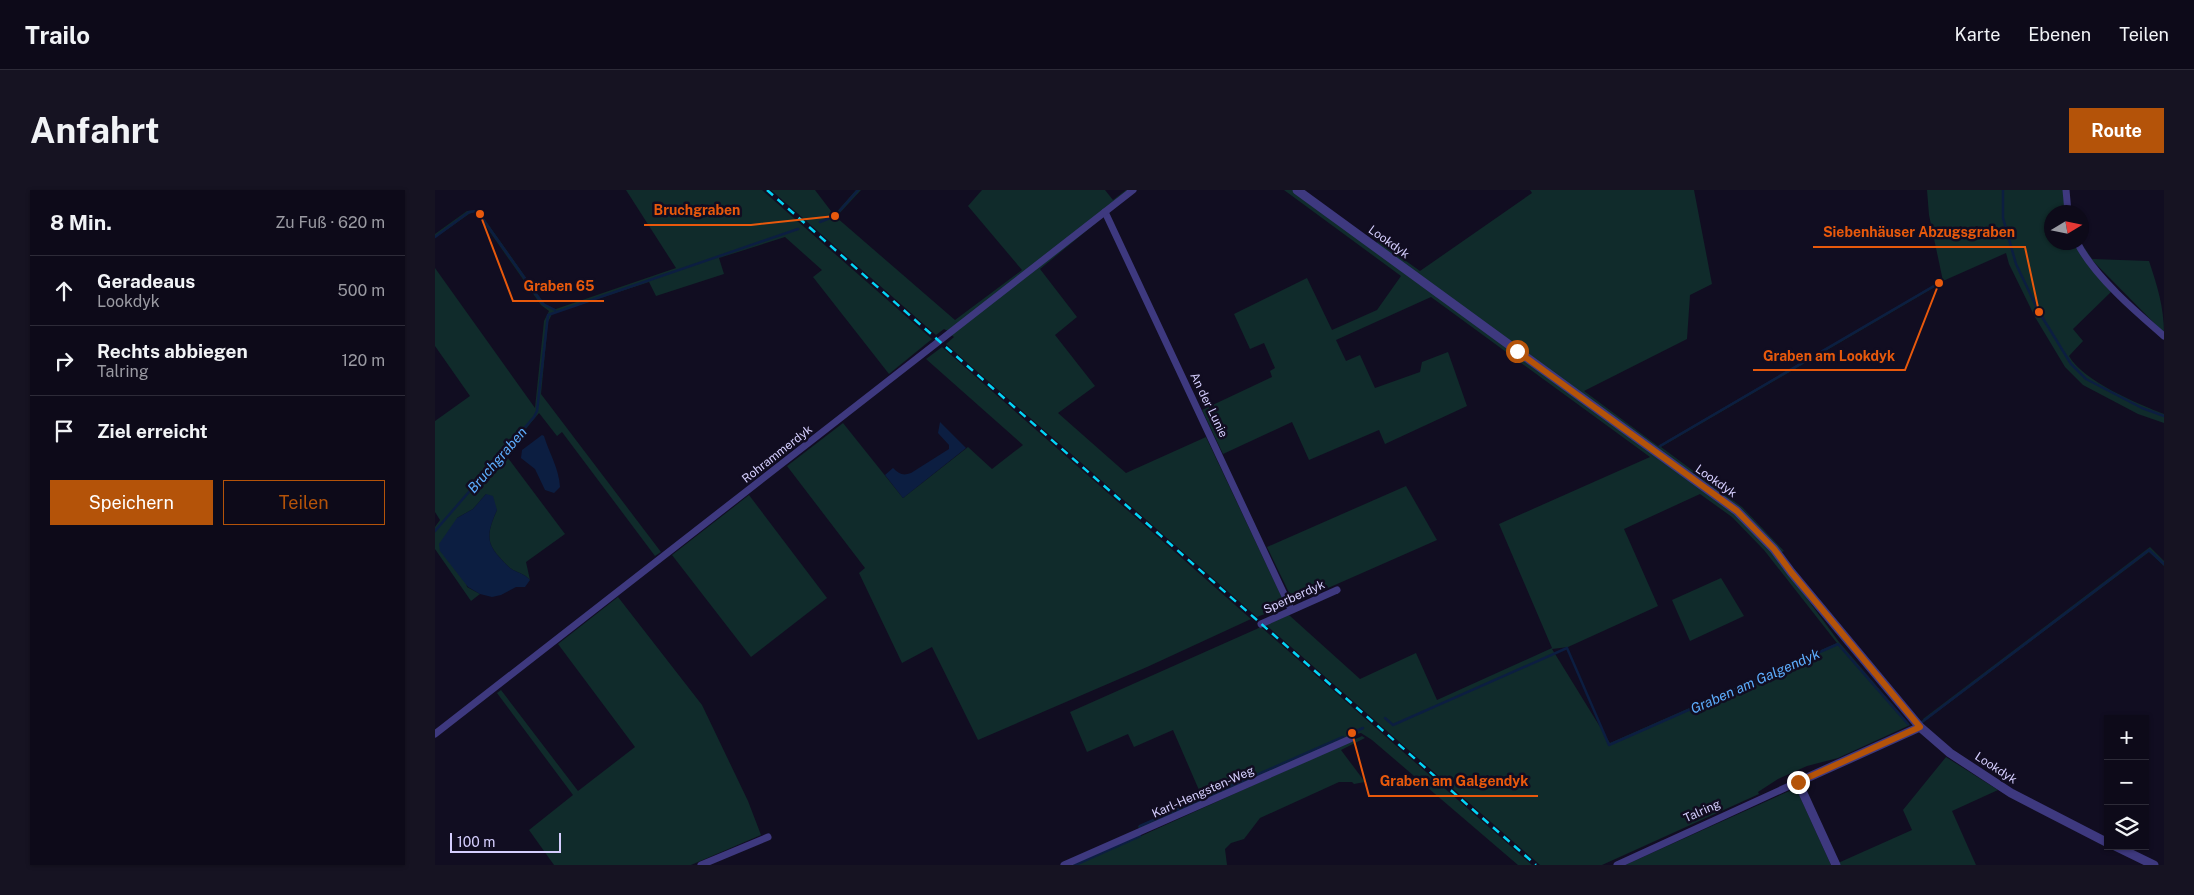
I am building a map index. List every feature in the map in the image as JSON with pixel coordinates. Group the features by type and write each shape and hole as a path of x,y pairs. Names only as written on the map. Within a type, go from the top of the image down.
{"street":[{"name":"Rohrammerdyk","path":"435,734 1133,190"},
{"name":"Lookdyk","path":"1297,190 1737,511 1774,549 1920,727 1949,753 2011,793 2104,840"},
{"path":"2067,190 2068,205"},
{"name":"An der Lunie","path":"1105,212 1291,609"},
{"path":"2082,250 2094,267 2124,299 2164,336"},
{"name":"Sperberdyk","path":"1261,624 1337,590"},
{"name":"Talring","path":"1617,865 1920,727"},
{"name":"Karl-Hengsten-Weg","path":"1064,865 1350,739"},
{"path":"1798,782 1835,865"},
{"path":"701,865 768,837"},
{"path":"2123,850 2154,865"}],"green space":[{"path":"626,190 762,190 932,339 889,374 813,277 822,270 785,237 719,258 724,274 656,296 649,282 552,314 548,322 541,394 661,552 655,556 562,432 557,436 539,413 505,454 565,534 526,562 530,580 510,568 492,548 489,535 497,510 486,494 473,509 457,518 467,587 480,594 471,601 435,549 435,527 440,520 435,512 435,421 470,396 435,346 435,268 535,408 544,321 549,311 541,305 474,212 435,238 435,234 467,211 478,210 544,303 549,308 556,309 676,268"},
{"path":"771,190 815,190 834,215 856,190 861,190 836,217 955,320 1022,270 968,206 982,190 1105,190 1113,200 1126,190 1130,190 948,331 944,329 936,335"},
{"path":"1284,190 1292,190 1739,516 1775,555 1839,642 1910,725 1838,758 1807,766 1778,779 1758,792 1759,794 1602,865 1540,865 1266,625 1289,615 1360,679 1416,653 1437,700 1552,648 1499,524 1650,457 1431,297 1336,340 1346,361 1360,355 1375,388 1420,372 1422,362 1448,352 1467,406 1385,444 1379,430 1309,460 1292,422 1223,454 1202,410 1272,377 1270,371 1275,368 1264,343 1250,349 1234,314 1307,278 1332,330 1377,310 1401,276","holes":["1700,494 1732,517 1764,550 1837,643 1610,743 1552,649 1568,647 1658,606 1624,529"]},
{"path":"1530,190 1694,190 1712,284 1690,295 1687,339 1584,391 1658,446 1939,282 1940,284 1661,447 1742,507 1784,551 1780,553 1756,525 1376,244 1378,241 1420,271 1532,193"},
{"path":"1927,190 2063,190 2064,205 2044,205 2044,250 2079,250 2087,263 2112,291 2073,329 2083,341 2069,356 2076,365 2098,383 2126,398 2164,414 2164,423 2138,414 2083,385 2065,367 2035,317 2009,264 2006,253 1943,281 1929,215"},
{"path":"1102,218 1040,269 1077,317 1055,335 1095,386 1058,413 1126,473 1206,437 1286,606 1257,617 946,344 954,337 950,334"},
{"path":"2085,250 2092,259 2149,261 2161,305 2164,333 2090,258"},
{"path":"942,347 1251,619 1147,667 978,740 932,647 902,663 859,573 865,568 787,466 843,423 903,498 968,447 992,469 1023,445 926,359"},
{"path":"1406,486 1437,540 1294,603 1267,547"},
{"path":"749,495 827,598 751,657 672,555"},
{"path":"2150,547 2164,561 2164,566 2149,552 1925,721 1923,719"},
{"path":"1721,578 1744,616 1690,641 1672,600"},
{"path":"618,597 702,705 748,801 761,835 691,865 554,865 529,830 573,795 497,693 501,690 578,791 635,747 558,644"},
{"path":"1261,627 1532,865 1518,865 1372,740 1361,733 1352,735 1139,829 1138,826 1202,797 1173,730 1134,747 1128,734 1087,752 1070,712"},
{"path":"1362,736 1365,738 1341,750 1365,782 1354,784 1352,782 1339,782 1260,818 1244,839 1231,843 1225,849 1227,865 1071,865 1141,836"},
{"path":"1946,757 1998,790 1952,811 1976,865 1839,865 1838,863 1912,830 1903,810"},
{"path":"1796,788 1831,865 1625,865"}],"water":[{"path":"940,422 966,448 903,498 885,475 893,468 901,474 911,473 949,449 949,445 938,433"},
{"path":"542,435 558,473 560,487 554,493 545,490 535,469 521,458 522,450"},
{"path":"486,494 493,496 497,510 489,535 492,548 510,568 530,580 525,587 516,587 501,595 492,597 480,594 468,587 440,551 439,544 457,518 473,509"}],"waterway":[{"name":"Bruchgraben","path":"820,222 835,216 858,190"},
{"path":"2003,190 2003,218 2016,264 2039,312 2071,364 2086,379 2142,408 2164,416"},
{"path":"435,237 469,212 477,211 543,304 555,310"},
{"name":"Bruchgraben","path":"435,531 534,417 537,411 548,315 798,229"},
{"path":"1660,446 1939,283"},
{"name":"Graben am Galgendyk","path":"1922,722 2149,550 2164,564"},
{"name":"Graben am Galgendyk","path":"1385,718 1393,725 1567,648 1609,745 1838,644 1908,724"},
{"name":"Graben am Galgendyk","path":"1352,733 1363,728"},
{"name":"Graben am Galgendyk","path":"1140,826 1343,737"},
{"name":"Graben am Galgendyk","path":"1075,865 1140,836"}],"railway":[{"path":"767,190 1536,865"}],"place":[{"name":"Graben 65","path":"480,214"},
{"name":"Bruchgraben","path":"835,216"},
{"name":"Graben am Lookdyk","path":"1939,283"},
{"name":"Siebenhäuser Abzugsgraben","path":"2039,312"},
{"name":"Graben am Galgendyk","path":"1352,733"}],"route":[{"path":"1517,351 1737,511 1774,549 1920,727 1798,782"}]}
